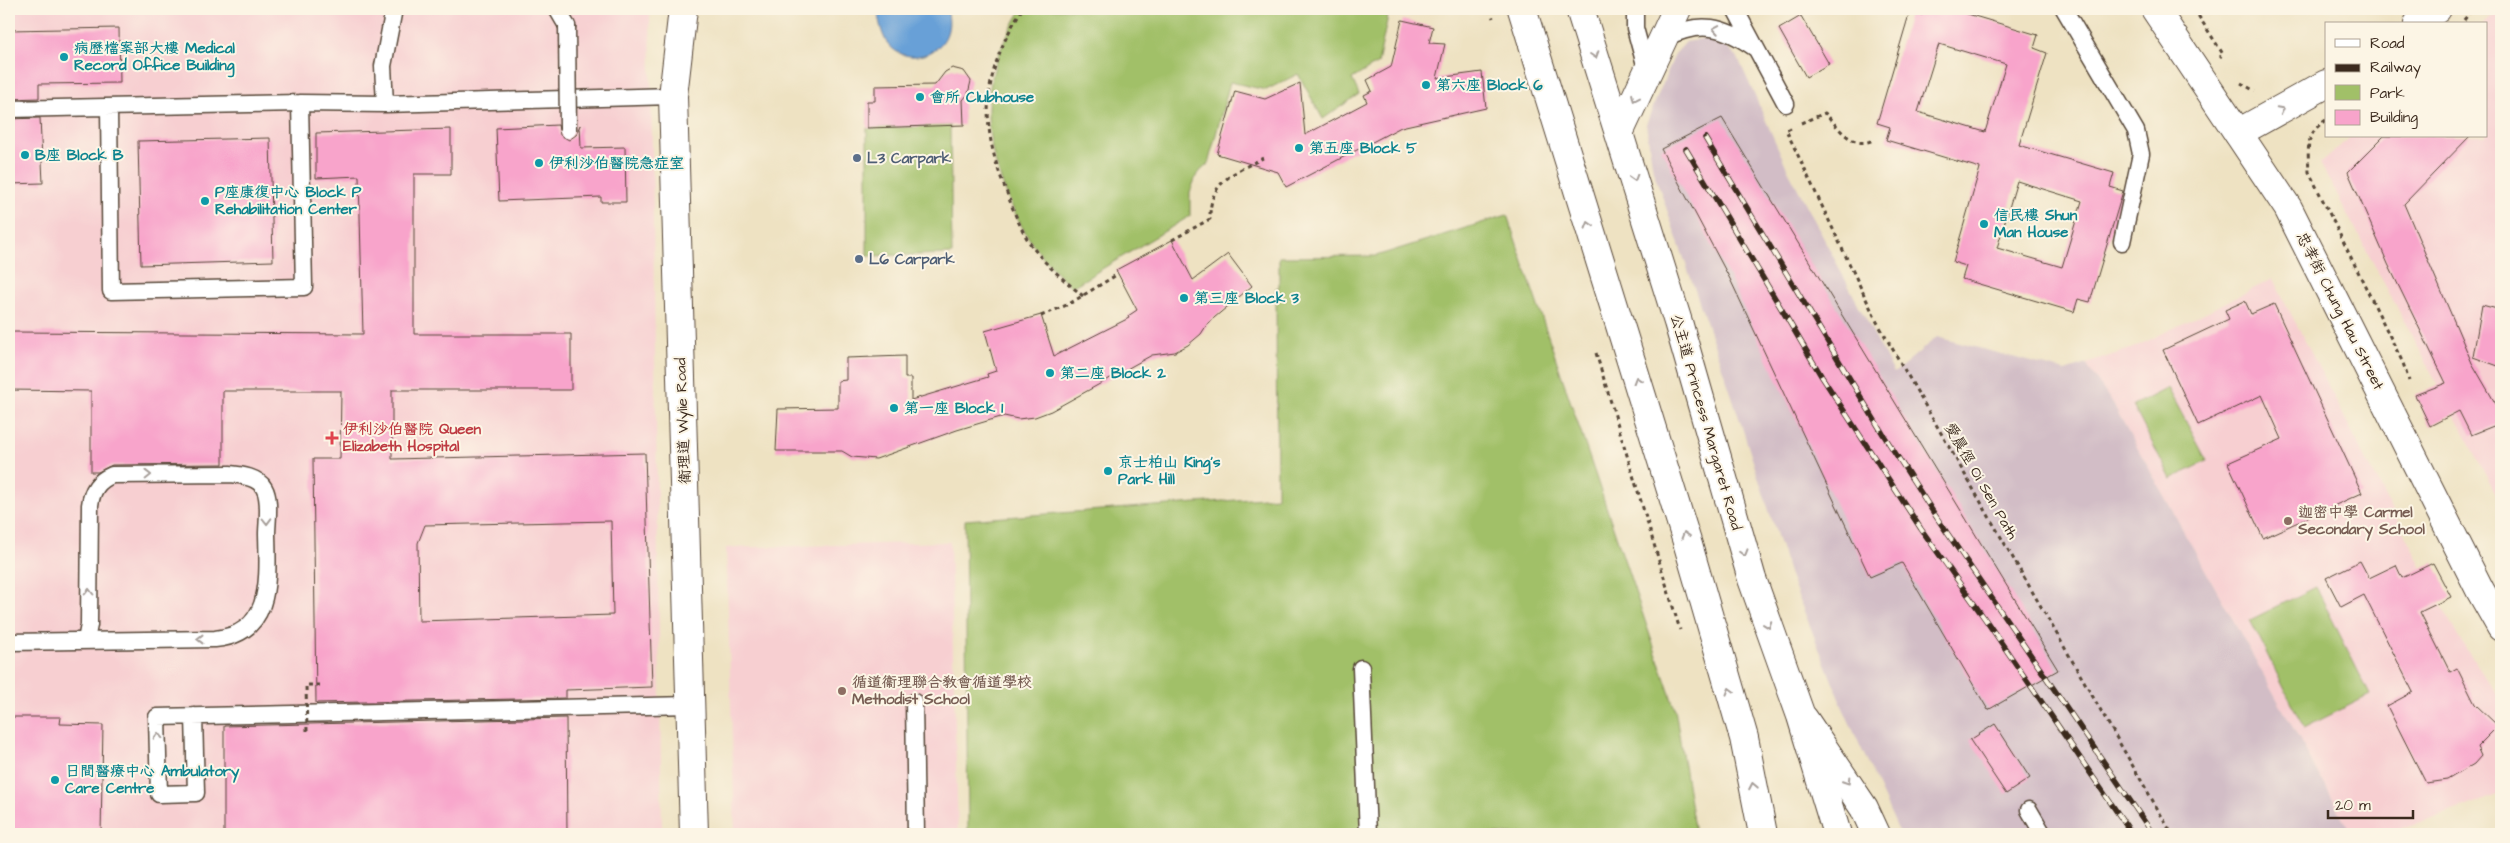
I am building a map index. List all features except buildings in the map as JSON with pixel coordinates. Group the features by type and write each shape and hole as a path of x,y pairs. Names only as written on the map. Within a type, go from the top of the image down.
{"main road":[{"name":"衛理道 Wylie Road","path":"683,9 673,96 694,834"},
{"path":"1522,9 1693,563 1744,738 1763,834"},
{"name":"公主道 Princess Margaret Road","path":"1580,9 1620,131 1752,579 1801,716 1833,829"},
{"path":"1620,131 1676,9"},
{"name":"忠孝街 Chung Hau Street","path":"2155,9 2288,208 2501,627"},
{"path":"2421,22 2437,9"},
{"path":"2238,133 2325,85"},
{"path":"1801,716 1864,808 1876,834"}],"lane":[{"path":"385,104 383,66 394,9"},
{"path":"557,9 567,26 568,130"},
{"path":"1635,9 1635,28 1647,73"},
{"path":"1735,9 1786,104"},
{"path":"2064,9 2136,131 2140,145 2141,154 2122,242"},
{"path":"1664,38 1683,29 1702,27 1724,30 1759,51"},
{"path":"9,109 300,103 385,104 673,96"},
{"path":"109,107 111,291 294,288 304,287 300,103"},
{"path":"9,642 215,639 231,638 245,630 261,608 266,594 268,576 267,498 260,483 244,475 230,474 112,475 102,479 92,494 90,505 89,625 86,640"},
{"path":"1361,668 1368,834"},
{"path":"914,702 916,834"},
{"path":"194,716 196,793 159,794 157,717 194,716 691,705"},
{"path":"2029,810 2043,834"}],"path":[{"path":"1022,9 1005,36 993,68 988,99 988,133 997,169 1030,242 1050,267 1083,296"},
{"path":"1490,9 1496,28"},
{"path":"2462,22 2472,9"},
{"path":"2223,54 2226,61"},
{"path":"2237,80 2250,90 2259,91"},
{"path":"1814,117 1825,113 1852,141 1864,144 1873,140"},
{"path":"2325,121 2314,128 2308,144 2309,172 2403,363 2411,387"},
{"name":"愛晨徑 Oi Sen Path","path":"1786,130 1877,322 2172,834"},
{"path":"1172,240 1210,219 1212,195 1227,177 1263,158"},
{"path":"1041,316 1083,296 1118,274"},
{"path":"1595,348 1683,638"},
{"path":"306,731 306,685 321,685"}],"shaded area":[{"name":"伊利沙伯醫院 Queen Elizabeth Hospital","path":"9,9 650,9 662,834 9,834"},
{"path":"2501,9 2501,503 2320,163 2350,138 2488,138 2488,22 2484,22"},
{"path":"1705,38 1720,42 1738,58 1787,168 1894,373 1937,337 2065,371 2086,364 2113,404 2352,834 1900,834 1843,708 1791,579 1731,393 1653,170 1646,124 1675,54 1686,42"},
{"name":"迦密中學 Carmel Secondary School","path":"2273,279 2458,637 2501,699 2501,794 2386,834 2352,834 2113,404 2086,364 2133,348"},
{"name":"循道衞理聯合教會循道學校 Methodist School","path":"950,542 958,834 735,834 726,548"}],"green space":[{"path":"1022,9 1404,9 1388,16 1378,63 1352,79 1359,94 1323,119 1298,74 1266,90 1230,82 1208,164 1197,174 1190,192 1190,216 1072,287 1049,265 1025,232 1005,190 996,165 991,142 988,119 992,76 999,54"},
{"path":"2236,9 2300,9 2272,14"},
{"path":"950,125 952,254 867,256 867,128"},
{"path":"1507,215 1675,709 1695,834 968,834 965,520 1277,497 1276,288 1279,287 1279,257 1376,256"},
{"path":"2168,388 2207,461 2171,479 2133,406"},
{"path":"2316,587 2370,695 2304,728 2250,620"}],"water":[{"path":"877,9 947,9 949,25 945,38 938,47 927,54 916,56 904,55 893,49 885,39"}],"railway":[{"path":"1705,138 1883,434 1937,518 2153,834"},
{"path":"1686,149 1822,377 1921,529 2132,834"}],"place":[{"name":"病歷檔案部大樓 Medical Record Office Building","path":"64,57"},
{"name":"第六座 Block 6","path":"1426,85"},
{"name":"會所 Clubhouse","path":"920,97"},
{"name":"第五座 Block 5","path":"1299,148"},
{"name":"B座 Block B","path":"25,155"},
{"name":"L3 Carpark","path":"857,158"},
{"name":"伊利沙伯醫院急症室","path":"539,163"},
{"name":"P座康復中心 Block P Rehabilitation Center","path":"205,201"},
{"name":"信民樓 Shun Man House","path":"1984,224"},
{"name":"L6 Carpark","path":"859,259"},
{"name":"第三座 Block 3","path":"1184,298"},
{"name":"第二座 Block 2","path":"1050,373"},
{"name":"第一座 Block 1","path":"894,408"},
{"name":"伊利沙伯醫院 Queen Elizabeth Hospital","path":"332,438"},
{"name":"京士柏山 King's Park Hill","path":"1108,471"},
{"name":"迦密中學 Carmel Secondary School","path":"2288,521"},
{"name":"循道衞理聯合教會循道學校 Methodist School","path":"842,691"},
{"name":"日間醫療中心 Ambulatory Care Centre","path":"55,780"}]}
